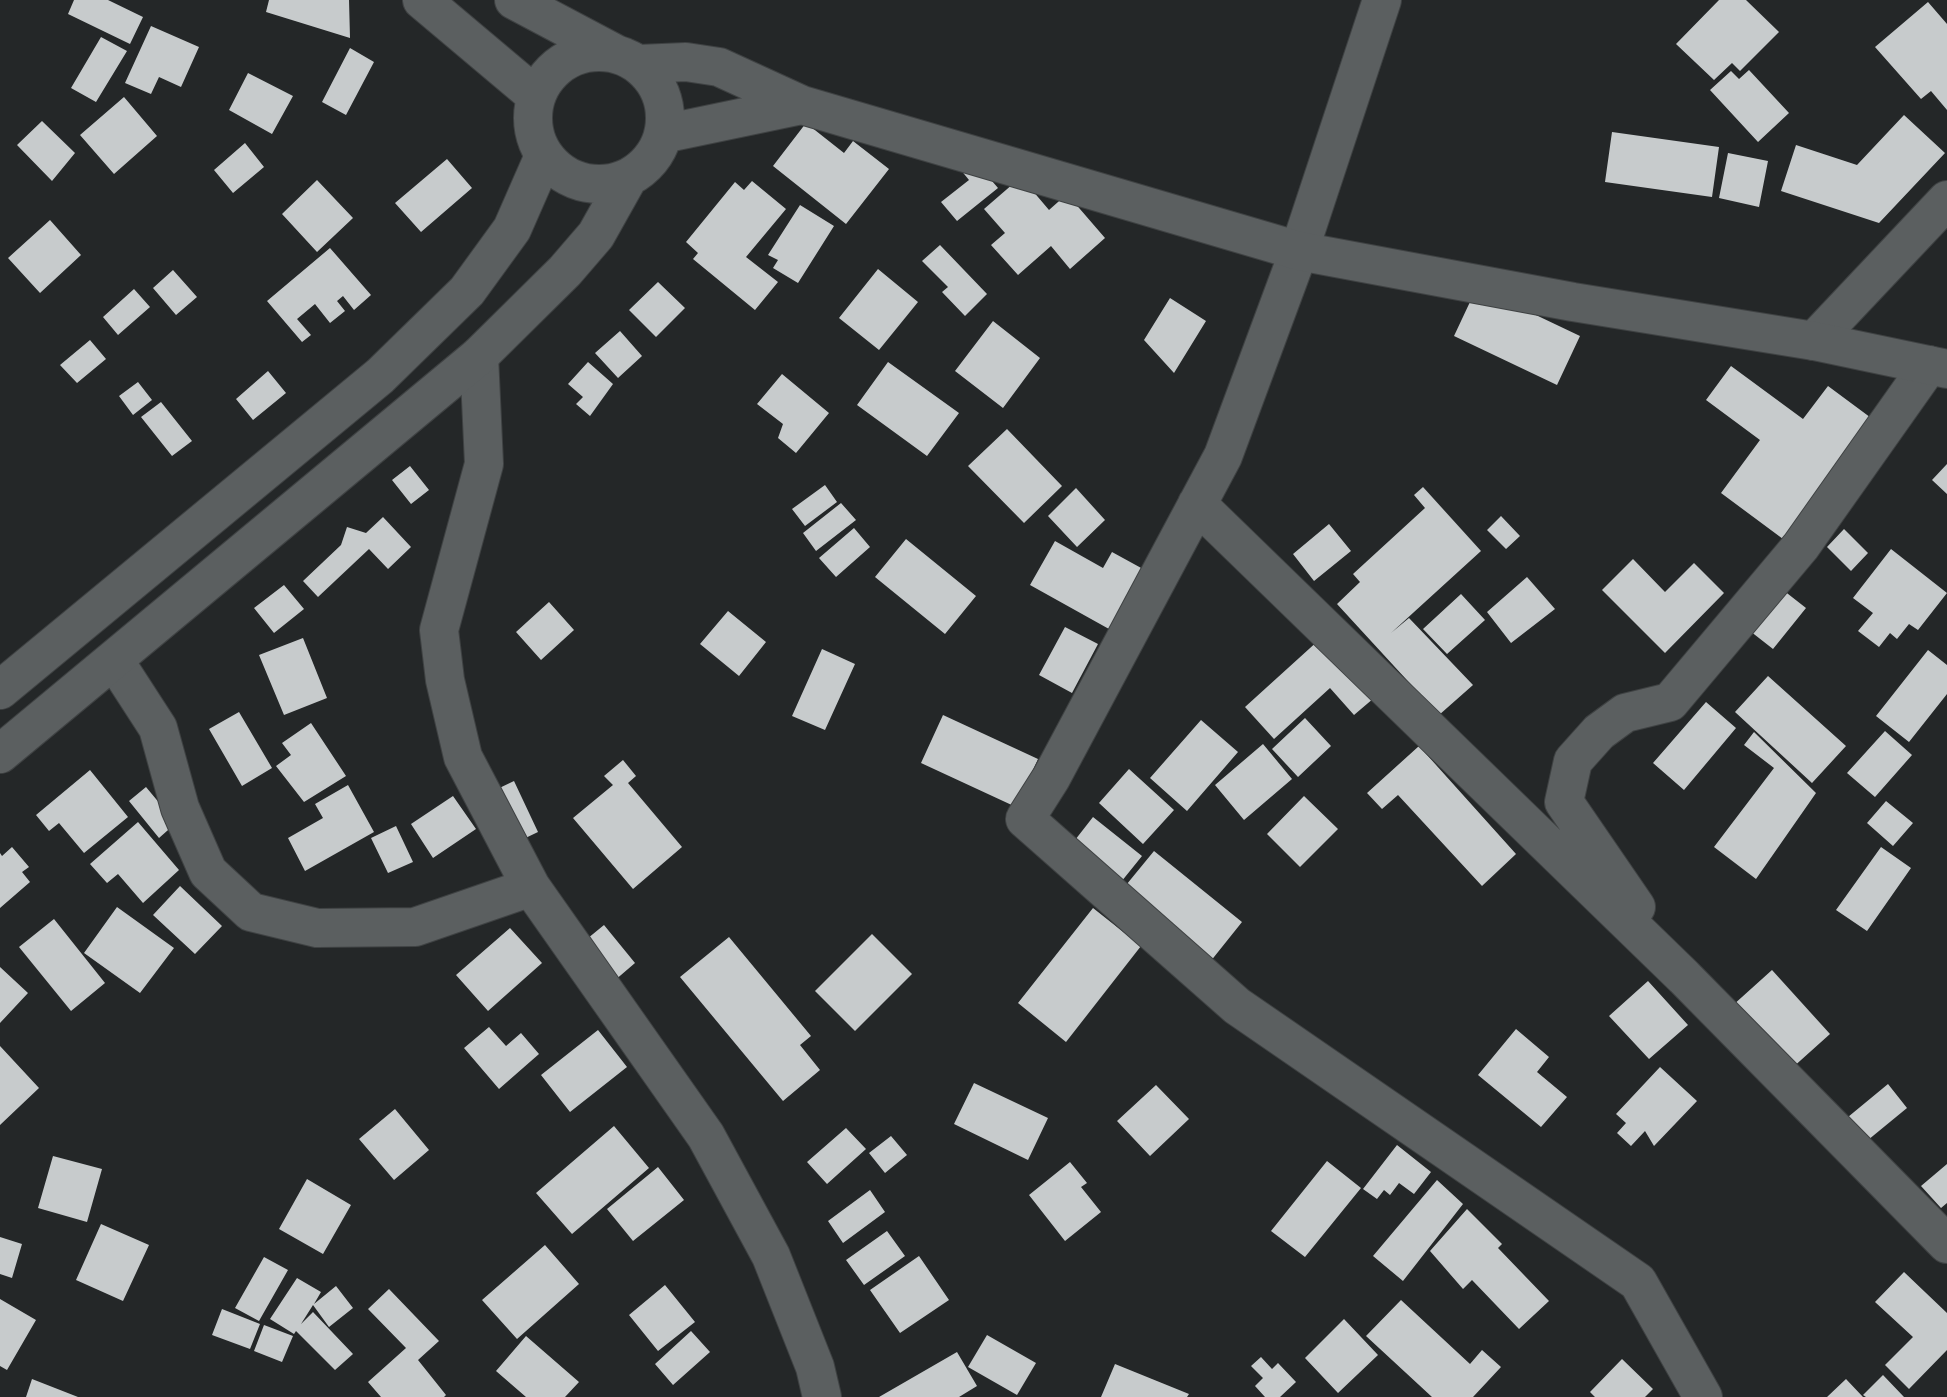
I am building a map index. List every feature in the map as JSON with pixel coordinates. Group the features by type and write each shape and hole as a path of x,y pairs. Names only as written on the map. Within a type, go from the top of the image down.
{"street":[{"path":"422,0 536,96"},
{"path":"0,754 479,356 565,271 596,235 628,178 643,167 663,134 665,115 662,95 653,78 627,59 514,0"},
{"path":"1382,0 1298,251 1223,456 1051,778 1025,819 1237,1006 1638,1282 1703,1397"},
{"path":"628,178 591,184 572,180 556,170 535,139 536,96 549,74 568,59 592,52 627,59 686,62 719,67 802,104 1298,251 1573,302 1814,341 1938,367 1801,546 1670,702 1625,713 1599,732 1573,761 1564,802 1684,977"},
{"path":"663,134 802,104"},
{"path":"0,690 380,376 467,291 512,229 544,156"},
{"path":"1814,341 1947,200"},
{"path":"479,356 484,464 439,631 445,680 463,757 531,887 706,1136 771,1256 815,1367 822,1397"},
{"path":"1197,504 1684,977 1947,1244"},
{"path":"114,660 158,727 180,808 208,872 251,912 317,928 415,927 531,887"}],"building":[{"path":"74,0 108,0 143,17 130,44 68,14"},
{"path":"269,0 349,0 350,38 266,12"},
{"path":"1719,0 1746,0 1779,32 1740,71 1732,63 1714,80 1676,44"},
{"path":"1928,2 1947,24 1947,110 1931,91 1921,99 1875,47"},
{"path":"151,26 199,47 181,87 159,77 151,94 125,83"},
{"path":"101,37 127,51 96,102 71,88"},
{"path":"350,48 374,62 346,115 322,102"},
{"path":"1749,70 1789,113 1758,142 1710,90 1731,71 1739,79"},
{"path":"248,73 293,96 272,134 229,110"},
{"path":"124,97 157,136 114,174 80,135"},
{"path":"1904,115 1945,153 1879,223 1781,191 1796,145 1857,165"},
{"path":"42,121 75,153 52,181 17,145"},
{"path":"806,123 844,153 853,141 889,169 846,224 773,166"},
{"path":"1612,132 1719,147 1712,197 1605,182"},
{"path":"245,143 264,167 233,193 214,170"},
{"path":"1728,153 1768,161 1759,207 1719,198"},
{"path":"969,154 998,188 957,221 941,202 969,180 956,164"},
{"path":"447,159 472,188 421,232 395,203"},
{"path":"1021,177 1049,210 1067,194 1105,238 1070,269 1051,246 1018,275 991,245 1005,233 984,209"},
{"path":"317,180 353,218 317,252 282,214"},
{"path":"752,181 786,209 746,257 778,282 755,310 693,259 698,253 686,242 735,182 744,190"},
{"path":"800,205 834,226 798,283 773,268 778,260 768,255"},
{"path":"50,220 81,255 40,293 8,258"},
{"path":"940,245 987,294 965,316 942,292 948,287 922,261"},
{"path":"330,248 371,295 354,310 343,296 337,301 345,311 330,323 315,304 297,319 311,335 302,342 267,301"},
{"path":"878,269 918,302 879,350 839,318"},
{"path":"173,270 197,297 176,315 153,288"},
{"path":"658,282 685,308 656,337 629,310"},
{"path":"1477,287 1580,336 1557,385 1454,336"},
{"path":"134,289 150,307 118,335 103,317"},
{"path":"1170,298 1206,321 1174,373 1144,340"},
{"path":"993,321 1040,358 1003,408 955,371"},
{"path":"620,331 642,356 618,378 595,353"},
{"path":"90,340 106,359 77,383 60,365"},
{"path":"588,362 613,384 590,416 576,404 583,397 568,384"},
{"path":"888,362 959,413 927,456 857,405"},
{"path":"1731,366 1803,419 1828,386 1886,429 1783,539 1721,493 1760,440 1706,400"},
{"path":"268,371 286,393 253,420 236,399"},
{"path":"782,374 829,413 796,453 778,438 783,424 757,404"},
{"path":"138,382 152,400 133,415 119,396"},
{"path":"161,402 192,441 172,456 141,417"},
{"path":"1007,429 1062,486 1024,523 968,466"},
{"path":"1947,464 1947,494 1932,480"},
{"path":"410,466 429,490 411,504 392,480"},
{"path":"825,485 837,502 805,526 792,509"},
{"path":"1423,487 1481,551 1391,633 1409,618 1473,685 1439,715 1337,604 1360,582 1353,574 1425,508 1414,495"},
{"path":"1076,488 1105,520 1077,547 1048,516"},
{"path":"841,503 856,520 816,551 803,533"},
{"path":"1501,516 1520,536 1506,549 1487,530"},
{"path":"383,517 411,547 388,569 369,549 318,597 303,581 341,545 347,527 366,533"},
{"path":"1329,524 1351,551 1314,581 1293,554"},
{"path":"854,528 870,547 836,577 819,558"},
{"path":"1844,529 1868,553 1851,571 1827,547"},
{"path":"906,539 976,596 945,634 875,577"},
{"path":"1055,541 1103,568 1112,552 1143,569 1109,629 1030,585"},
{"path":"1891,549 1947,593 1918,630 1909,624 1897,639 1890,633 1879,647 1858,631 1873,613 1853,598"},
{"path":"1633,559 1665,592 1694,563 1724,593 1665,653 1602,590"},
{"path":"1527,577 1555,609 1511,643 1487,612"},
{"path":"284,585 304,609 274,633 254,608"},
{"path":"1783,590 1806,608 1773,649 1750,631"},
{"path":"1461,594 1485,620 1447,654 1423,629"},
{"path":"549,602 574,630 541,660 516,632"},
{"path":"728,611 766,642 739,676 700,644"},
{"path":"1065,627 1098,644 1072,693 1039,675"},
{"path":"303,638 327,698 284,715 259,655"},
{"path":"1320,639 1374,698 1354,715 1330,688 1274,739 1245,707"},
{"path":"822,649 855,664 825,730 792,716"},
{"path":"1928,650 1947,665 1947,694 1909,742 1876,716"},
{"path":"1768,676 1846,746 1812,783 1735,712"},
{"path":"1706,702 1736,728 1684,790 1653,763"},
{"path":"239,712 272,768 242,786 209,729"},
{"path":"943,715 1038,759 1016,807 921,763"},
{"path":"1305,718 1331,746 1298,777 1272,749"},
{"path":"1201,720 1238,752 1187,811 1150,778"},
{"path":"311,723 346,776 304,802 276,766 291,755 282,743"},
{"path":"1885,731 1912,755 1875,797 1847,773"},
{"path":"1754,732 1816,793 1756,879 1714,847 1774,768 1744,745"},
{"path":"1263,744 1292,779 1244,820 1215,785"},
{"path":"1419,746 1516,854 1482,886 1398,795 1382,809 1367,793"},
{"path":"623,760 636,776 628,783 682,847 633,889 573,818 613,785 604,776"},
{"path":"1129,769 1174,810 1143,844 1099,803"},
{"path":"90,770 128,817 84,853 59,823 49,831 36,815"},
{"path":"514,781 538,832 515,843 491,792"},
{"path":"348,785 374,832 305,871 288,838 323,818 315,804"},
{"path":"146,787 176,823 159,838 129,801"},
{"path":"453,796 476,829 433,858 411,824"},
{"path":"1304,796 1338,829 1300,867 1267,834"},
{"path":"1886,801 1913,823 1893,846 1867,823"},
{"path":"1093,817 1142,856 1117,887 1068,849"},
{"path":"138,822 179,870 143,903 118,874 107,883 90,864"},
{"path":"396,826 413,862 388,873 371,838"},
{"path":"12,847 29,867 22,872 30,882 0,908 0,853 2,856"},
{"path":"1881,847 1911,868 1867,931 1836,910"},
{"path":"1154,851 1242,922 1210,962 1122,890"},
{"path":"180,886 222,926 195,954 153,915"},
{"path":"117,907 174,948 140,993 84,953"},
{"path":"1093,908 1141,946 1066,1042 1018,1003"},
{"path":"54,919 105,983 71,1011 19,947"},
{"path":"604,925 635,963 614,981 582,943"},
{"path":"510,928 542,963 488,1011 456,975"},
{"path":"872,934 912,974 855,1031 815,991"},
{"path":"729,937 811,1036 800,1045 820,1070 783,1101 680,977"},
{"path":"0,967 28,993 0,1023"},
{"path":"1772,970 1830,1034 1791,1069 1732,1006"},
{"path":"1648,981 1688,1025 1649,1059 1609,1016"},
{"path":"489,1027 506,1046 521,1033 539,1054 499,1089 464,1048"},
{"path":"1516,1029 1549,1057 1537,1072 1567,1097 1541,1127 1478,1075"},
{"path":"598,1030 627,1067 570,1112 541,1075"},
{"path":"0,1046 39,1088 0,1125"},
{"path":"1660,1067 1697,1101 1654,1146 1645,1131 1631,1146 1617,1133 1626,1123 1616,1114"},
{"path":"974,1083 1048,1118 1028,1160 954,1124"},
{"path":"1888,1084 1907,1108 1868,1140 1848,1117"},
{"path":"1156,1085 1189,1119 1150,1156 1117,1121"},
{"path":"395,1109 429,1150 394,1180 359,1139"},
{"path":"614,1126 649,1168 572,1234 536,1193"},
{"path":"846,1128 866,1149 827,1184 807,1162"},
{"path":"891,1136 907,1155 885,1173 869,1153"},
{"path":"1397,1145 1431,1172 1414,1194 1399,1183 1390,1195 1384,1190 1377,1199 1363,1189"},
{"path":"53,1156 102,1169 87,1222 38,1208"},
{"path":"1327,1161 1361,1188 1305,1257 1271,1231"},
{"path":"1070,1162 1087,1183 1081,1187 1101,1212 1065,1241 1029,1195"},
{"path":"1947,1164 1947,1203 1941,1208 1921,1186"},
{"path":"658,1167 684,1200 633,1241 607,1209"},
{"path":"307,1179 351,1205 323,1254 279,1229"},
{"path":"1437,1180 1463,1204 1403,1281 1373,1256"},
{"path":"870,1190 885,1212 843,1243 828,1221"},
{"path":"1467,1209 1502,1244 1498,1248 1549,1301 1519,1329 1472,1280 1463,1289 1430,1251"},
{"path":"101,1224 149,1245 123,1301 76,1280"},
{"path":"887,1231 905,1256 864,1285 846,1260"},
{"path":"0,1237 22,1244 12,1278 0,1274"},
{"path":"545,1245 579,1284 517,1339 482,1300"},
{"path":"919,1256 949,1300 900,1333 870,1290"},
{"path":"264,1257 288,1270 259,1321 235,1308"},
{"path":"1904,1272 1947,1313 1947,1350 1909,1389 1885,1365 1913,1337 1875,1302"},
{"path":"297,1278 321,1292 314,1304 336,1286 353,1308 329,1327 313,1305 301,1324 313,1312 353,1354 335,1370 296,1331 294,1334 270,1319"},
{"path":"665,1285 695,1322 658,1351 629,1315"},
{"path":"389,1289 439,1341 418,1360 446,1395 444,1397 381,1397 368,1382 406,1348 368,1309"},
{"path":"0,1299 36,1320 7,1370 0,1366"},
{"path":"1401,1300 1470,1364 1482,1350 1501,1367 1473,1397 1432,1397 1366,1336"},
{"path":"222,1309 260,1324 250,1349 212,1335"},
{"path":"1344,1319 1378,1355 1338,1393 1305,1358"},
{"path":"264,1325 293,1336 282,1362 254,1351"},
{"path":"691,1331 710,1352 673,1385 655,1364"},
{"path":"987,1335 1036,1363 1017,1395 968,1367"},
{"path":"526,1336 579,1382 565,1397 526,1397 496,1371"},
{"path":"957,1352 977,1386 959,1397 879,1397"},
{"path":"1261,1357 1272,1369 1278,1363 1296,1382 1280,1397 1265,1397 1255,1386 1263,1378 1251,1366"},
{"path":"1622,1359 1653,1389 1645,1397 1595,1397 1590,1392"},
{"path":"1115,1364 1189,1394 1187,1397 1101,1397"},
{"path":"1883,1375 1904,1397 1863,1395"},
{"path":"32,1379 78,1397 26,1397"},
{"path":"1846,1379 1863,1397 1827,1397"}]}
